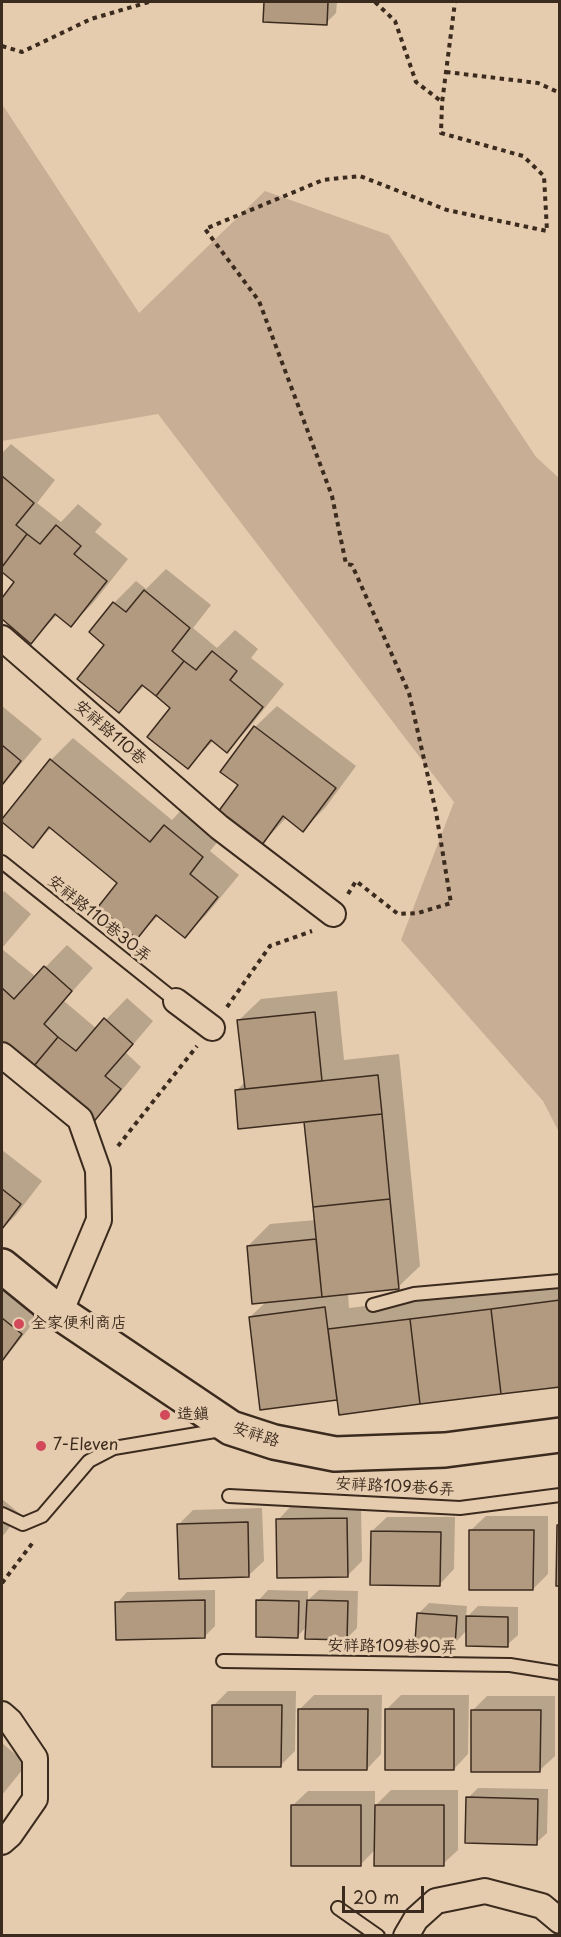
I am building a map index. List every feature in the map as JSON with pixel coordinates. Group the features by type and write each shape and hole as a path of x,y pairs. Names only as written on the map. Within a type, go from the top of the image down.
{"street":[{"name":"安祥路110巷","path":"2,638 219,827 333,914"},
{"path":"176,1001 212,1028"},
{"path":"2,1055 80,1119 98,1170 99,1220 60,1313"},
{"name":"安祥路","path":"2,1266 60,1313 231,1428 274,1442 335,1454 445,1450 560,1435"},
{"path":"2,1714 10,1721 35,1758 34,1799 10,1835 2,1842"},
{"path":"406,1935 416,1919 436,1901 485,1891 542,1906 560,1921"}],"lane":[{"name":"安祥路110巷30弄","path":"2,862 176,1001"},
{"path":"373,1305 414,1294 560,1281"},
{"path":"2,1514 22,1524 42,1516 89,1461 114,1448 231,1428"},
{"name":"安祥路109巷6弄","path":"229,1496 460,1508 560,1496"},
{"name":"安祥路109巷90弄","path":"223,1661 510,1665 560,1673"},
{"path":"338,1908 378,1935"}],"path":[{"path":"2,46 22,52 91,19 149,2"},
{"path":"375,2 394,21 416,82 442,103"},
{"path":"98,1170 212,1028 270,946 315,930 333,914 356,881 398,914 418,913 451,903 436,812 409,693 352,565 346,564 332,496 259,301 206,229 323,180 360,176 447,210 547,231 544,176 523,156 441,133 442,103 455,2"},
{"path":"446,72 538,82 560,93"},
{"path":"2,1583 35,1541 34,1519"}],"shaded area":[{"path":"2,104 139,313 265,191 389,235 536,457 559,478 559,1132 543,1101 401,940 454,802 158,414 2,441"}],"building":[{"path":"264,2 328,2 327,25 263,22"},
{"path":"2,476 34,503 16,525 27,534 2,567"},
{"path":"56,525 81,546 74,554 107,581 71,627 55,614 31,644 2,619 2,598 14,582 2,572 2,567 27,534 40,544"},
{"path":"144,590 190,628 172,651 184,661 156,696 142,685 119,713 77,679 104,645 89,632 113,602 126,612"},
{"path":"212,651 237,671 230,680 263,707 227,753 211,740 188,769 147,737 170,708 156,696 184,661 196,670"},
{"path":"254,726 336,788 303,832 283,816 259,849 215,816 238,785 220,772"},
{"path":"2,745 21,761 2,785"},
{"path":"50,759 150,842 164,825 203,857 190,874 218,897 185,938 156,915 137,939 98,907 117,883 49,827 33,848 2,822 2,819"},
{"path":"44,966 72,991 44,1024 58,1037 29,1072 2,1049 2,988 14,999"},
{"path":"315,1012 322,1081 245,1089 237,1020"},
{"path":"104,1018 133,1044 105,1076 121,1089 91,1125 29,1072 58,1037 76,1051"},
{"path":"378,1075 382,1114 238,1129 235,1090"},
{"path":"382,1114 390,1199 313,1207 304,1122"},
{"path":"2,1189 21,1204 2,1229"},
{"path":"390,1199 399,1289 322,1297 313,1207"},
{"path":"316,1239 322,1297 252,1304 247,1246"},
{"path":"560,1300 560,1387 501,1394 491,1309"},
{"path":"325,1307 337,1400 260,1410 249,1317"},
{"path":"491,1309 501,1394 420,1404 410,1319"},
{"path":"2,1318 22,1334 2,1361"},
{"path":"410,1319 420,1404 339,1415 328,1329"},
{"path":"347,1518 348,1577 277,1578 276,1519"},
{"path":"248,1522 249,1577 179,1579 177,1524"},
{"path":"557,1525 560,1525 560,1586 556,1586"},
{"path":"469,1530 534,1530 533,1590 469,1590"},
{"path":"371,1531 441,1532 440,1586 370,1585"},
{"path":"205,1600 205,1638 116,1640 115,1602"},
{"path":"256,1600 299,1601 298,1638 256,1637"},
{"path":"307,1600 348,1601 347,1640 305,1639"},
{"path":"417,1613 457,1616 455,1645 415,1642"},
{"path":"466,1616 508,1617 508,1647 466,1646"},
{"path":"212,1705 282,1705 281,1767 212,1767"},
{"path":"298,1709 368,1709 367,1770 298,1770"},
{"path":"385,1709 454,1709 454,1770 385,1770"},
{"path":"471,1710 541,1710 540,1772 471,1772"},
{"path":"466,1797 538,1799 537,1845 465,1843"},
{"path":"291,1805 361,1805 361,1866 291,1866"},
{"path":"375,1805 444,1805 444,1866 374,1866"}],"place":[{"name":"全家便利商店","path":"19,1324"},
{"name":"造鎮","path":"165,1415"},
{"name":"7-Eleven","path":"41,1446"}]}
